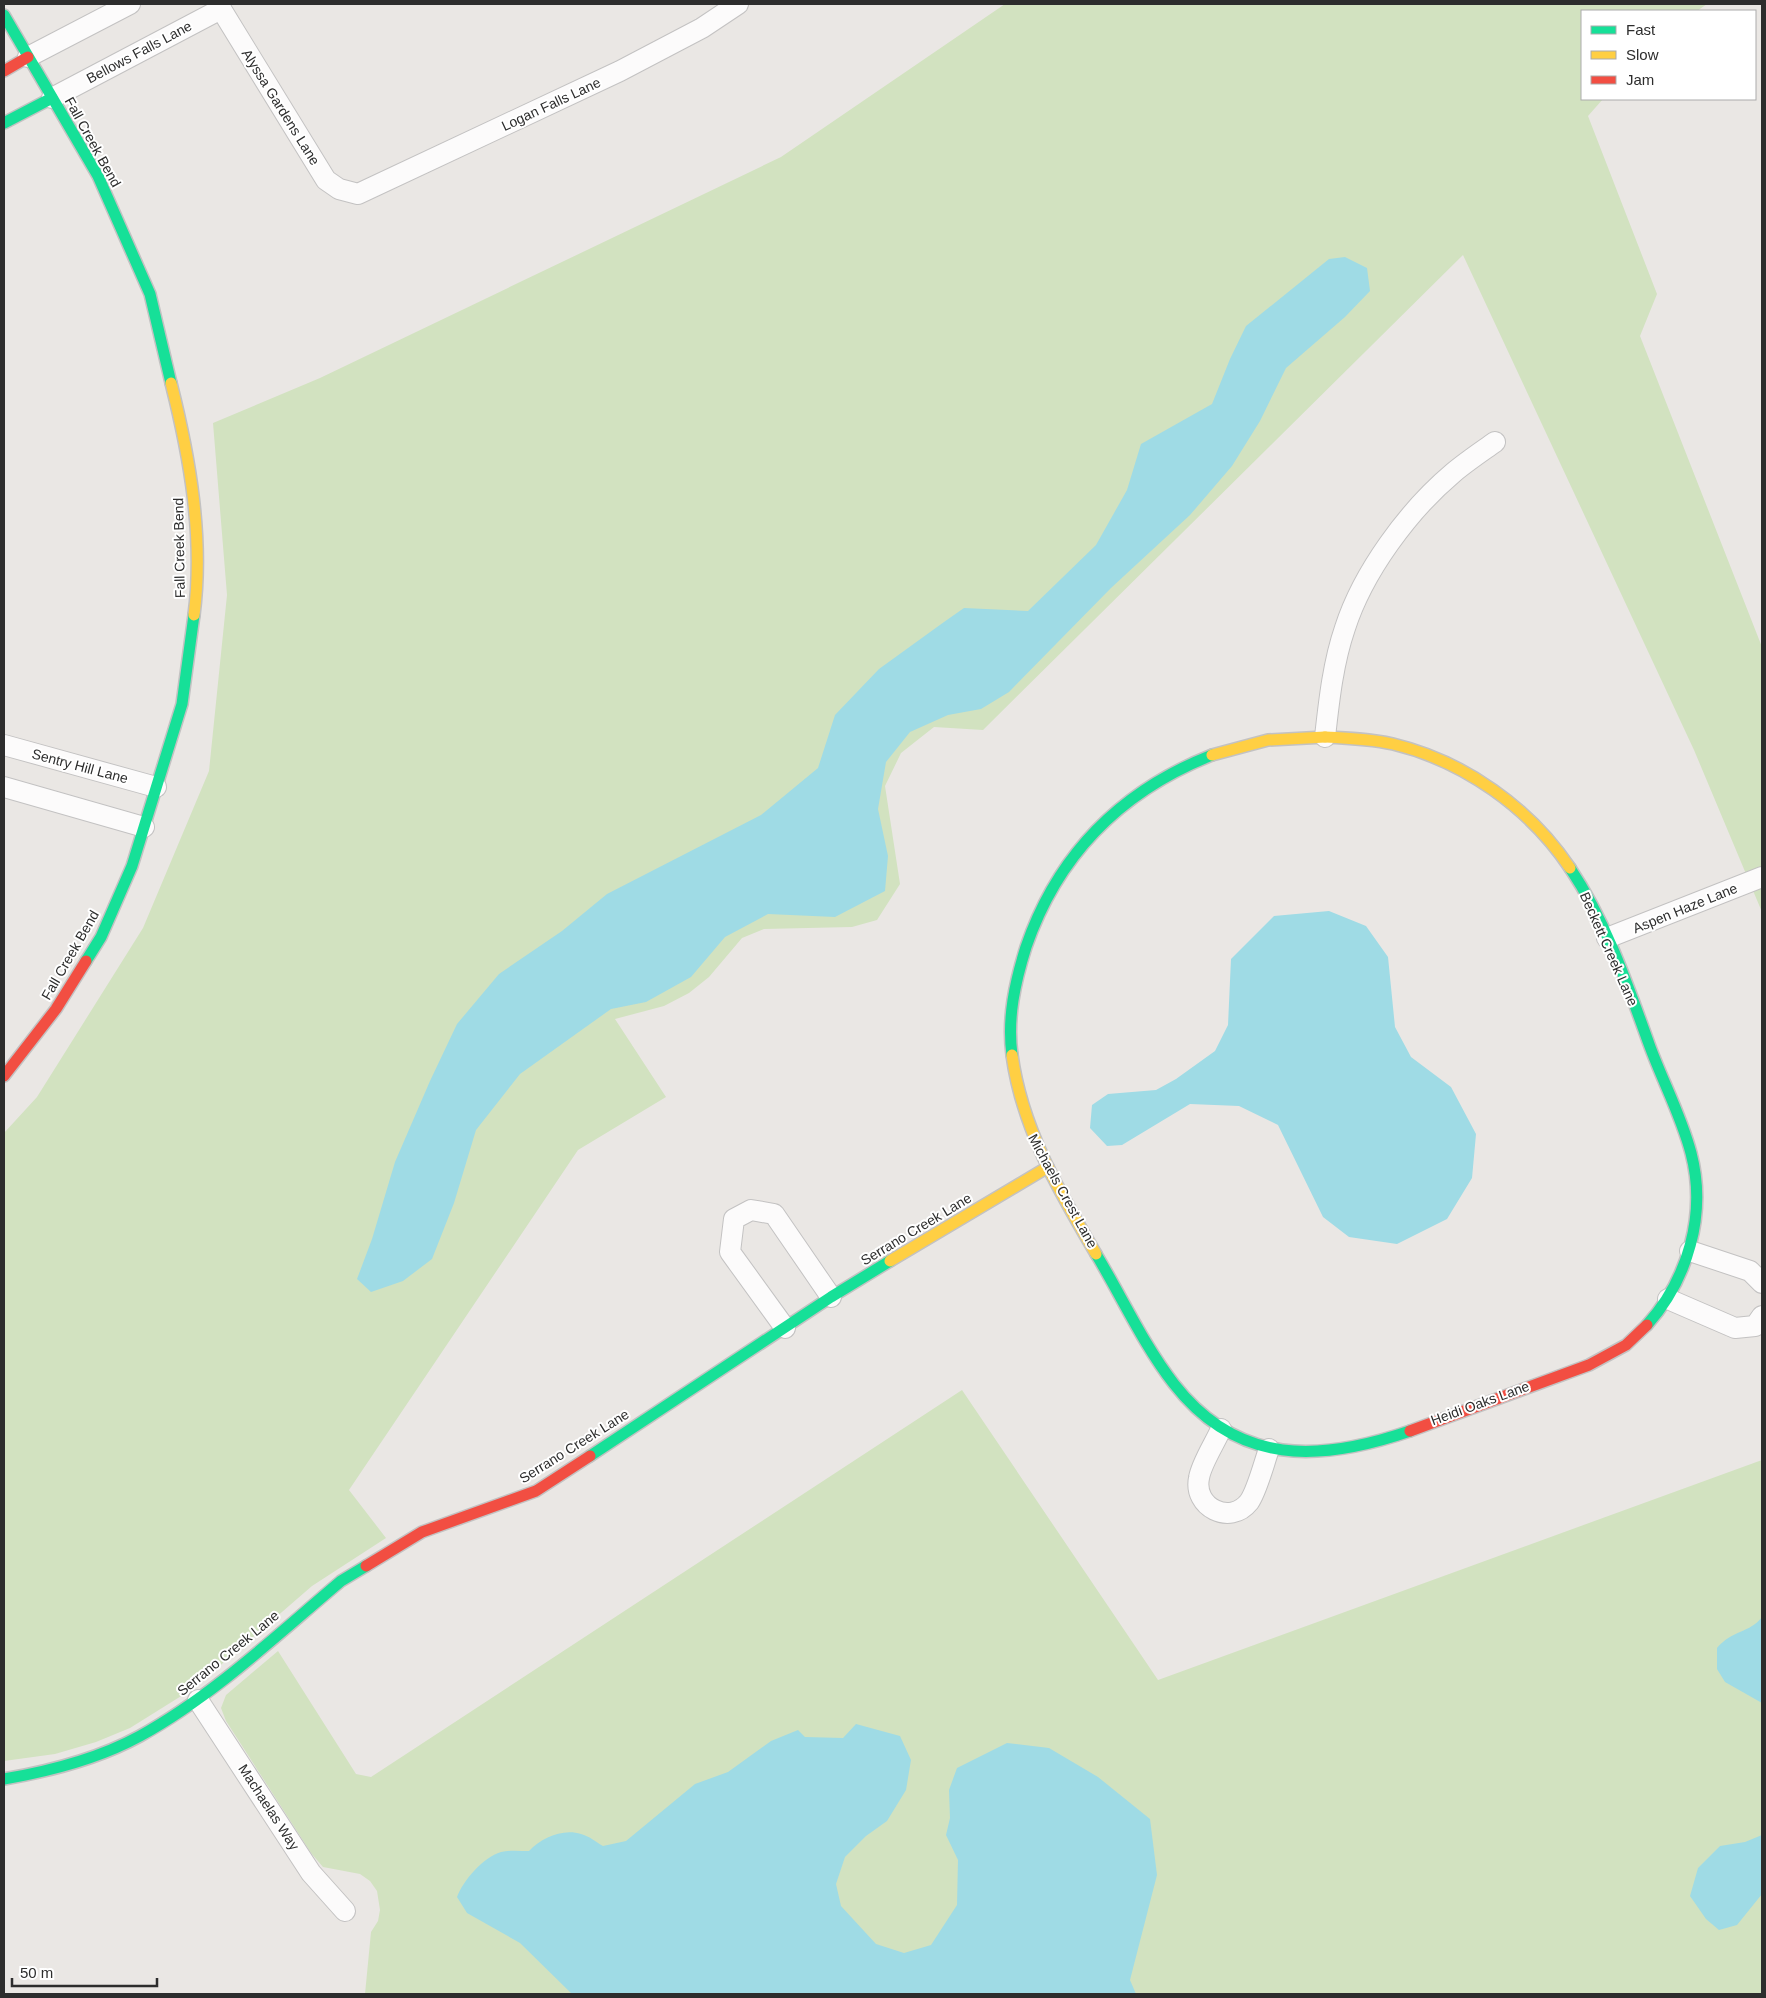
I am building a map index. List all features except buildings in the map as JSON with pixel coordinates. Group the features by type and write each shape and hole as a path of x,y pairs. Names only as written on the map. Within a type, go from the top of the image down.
{"street":[{"path":"4,71 130,4"},
{"name":"Logan Falls Lane","path":"358,194 620,72 702,28 738,4"},
{"name":"Alyssa Gardens Lane","path":"220,6 326,180 339,189 358,194"},
{"name":"Bellows Falls Lane","path":"4,123 220,6"},
{"name":"Fall Creek Bend","path":"4,15 98,176 150,294 178,410 195,501 197,593 182,704 132,866 101,937 56,1009 4,1076"},
{"path":"1325,737 1332,683 1345,628 1363,584 1390,542 1424,502 1452,474 1496,442"},
{"name":"Beckett Creek Lane","path":"1325,737 1372,740 1416,751 1461,771 1500,795 1541,831 1573,872 1590,900 1607,938 1682,1128 1696,1170 1697,1203 1690,1251 1681,1274"},
{"name":"Michaels Crest Lane","path":"1269,1449 1221,1430 1185,1398 1158,1362 1048,1167 1028,1127 1015,1082 1010,1044 1013,999 1022,959 1036,919 1056,879 1081,847 1109,818 1138,794 1173,772 1210,756 1248,744 1284,738 1325,737"},
{"name":"Sentry Hill Lane","path":"4,745 156,787"},
{"path":"4,787 144,827"},
{"name":"Aspen Haze Lane","path":"1607,938 1762,877"},
{"name":"Serrano Creek Lane","path":"4,1779 41,1773 94,1757 140,1736 198,1700 341,1581 422,1532 536,1491 831,1297 1048,1167"},
{"path":"784,1328 730,1252 734,1219 751,1210 774,1214 831,1297"},
{"path":"1690,1251 1750,1272 1762,1283"},
{"name":"Heidi Oaks Lane","path":"1269,1449 1307,1452 1333,1450 1372,1443 1584,1366 1621,1348 1646,1326 1668,1299 1681,1274"},
{"path":"1668,1299 1735,1328 1754,1326 1762,1316"},
{"path":"1221,1430 1198,1478 1200,1493 1208,1507 1223,1514 1239,1511 1249,1502 1269,1449"},
{"name":"Machaelas Way","path":"198,1700 311,1873 345,1911"}],"green space":[{"path":"1005,4 1707,4 1698,10 1581,10 1581,100 1602,100 1588,116 1657,294 1640,336 1762,647 1762,912 1694,750 1463,255 983,730 934,727 901,753 885,786 900,884 877,920 852,927 764,929 742,938 709,977 689,993 664,1006 615,1019 666,1097 578,1150 349,1490 386,1538 312,1586 194,1688 130,1728 96,1742 55,1754 4,1761 4,1133 37,1097 143,928 209,771 227,595 213,423 320,378 781,157"},
{"path":"962,1390 1158,1680 1762,1460 1762,1994 365,1994 371,1932 378,1921 380,1910 377,1891 370,1881 360,1874 323,1867 311,1853 226,1721 221,1708 226,1695 278,1651 356,1774 371,1777"}],"water":[{"path":"1345,257 1367,268 1370,291 1345,317 1286,368 1260,421 1232,466 1190,515 1111,588 1009,692 981,709 948,715 910,732 886,762 878,809 888,856 885,891 835,917 768,914 725,937 691,977 646,1002 611,1009 520,1074 476,1130 454,1203 432,1259 403,1281 371,1292 357,1279 372,1239 395,1162 430,1081 457,1024 499,974 562,931 607,894 761,815 818,768 835,715 879,669 964,608 1028,611 1096,545 1127,490 1141,444 1212,404 1246,326 1329,259"},
{"path":"1329,911 1366,926 1388,957 1395,1027 1411,1057 1451,1087 1476,1134 1472,1178 1447,1219 1397,1244 1349,1237 1323,1217 1278,1125 1239,1106 1190,1104 1122,1145 1107,1146 1090,1128 1092,1105 1108,1094 1156,1090 1176,1079 1215,1051 1228,1025 1231,959 1274,916"},
{"path":"1762,1617 1762,1703 1725,1682 1717,1669 1717,1648 1729,1638 1752,1626"},
{"path":"856,1724 900,1736 911,1760 906,1790 887,1821 866,1836 845,1857 836,1884 841,1906 876,1944 904,1953 931,1945 957,1905 958,1860 946,1835 950,1818 949,1790 957,1768 1007,1743 1049,1748 1098,1777 1150,1819 1157,1875 1130,1980 1136,1994 572,1994 520,1943 467,1913 457,1897 474,1870 494,1855 507,1851 529,1851 546,1838 567,1832 584,1835 603,1846 626,1841 695,1784 728,1772 771,1741 798,1730 805,1737 843,1738"},
{"path":"1762,1835 1762,1894 1737,1925 1719,1930 1706,1919 1690,1896 1698,1868 1720,1846 1745,1842"}],"traffic: fast":[{"path":"4,15 98,176 150,294 171,383"},
{"path":"4,123 52,98"},
{"path":"86,961 101,937 132,866 182,704 194,615"},
{"path":"1012,1055 1011,1014 1018,973 1039,914 1056,883 1075,855 1097,830 1122,807 1149,787 1179,770 1212,755"},
{"path":"1570,868 1583,889 1615,953 1682,1125 1691,1153 1695,1176 1697,1199 1690,1245 1673,1287 1647,1325"},
{"path":"1096,1254 1163,1369 1199,1411 1225,1430 1253,1443 1282,1450 1313,1451 1344,1448 1410,1431"},
{"path":"590,1456 831,1297 890,1261"},
{"path":"4,1779 91,1758 140,1736 194,1702 269,1643 341,1581 366,1566"}],"traffic: slow":[{"path":"171,383 184,440 196,528 197,586 194,615"},
{"path":"1325,737 1351,738 1393,744 1445,762 1470,775 1515,807 1554,846 1570,868"},
{"path":"1212,755 1268,740 1325,737"},
{"path":"1012,1055 1017,1082 1033,1134 1056,1183 1096,1254"},
{"path":"890,1261 1048,1167"}],"traffic: jam":[{"path":"4,71 28,57"},
{"path":"4,1076 56,1009 86,961"},
{"path":"1410,1431 1589,1365 1626,1345 1647,1325"},
{"path":"366,1566 422,1532 536,1491 590,1456"}]}
